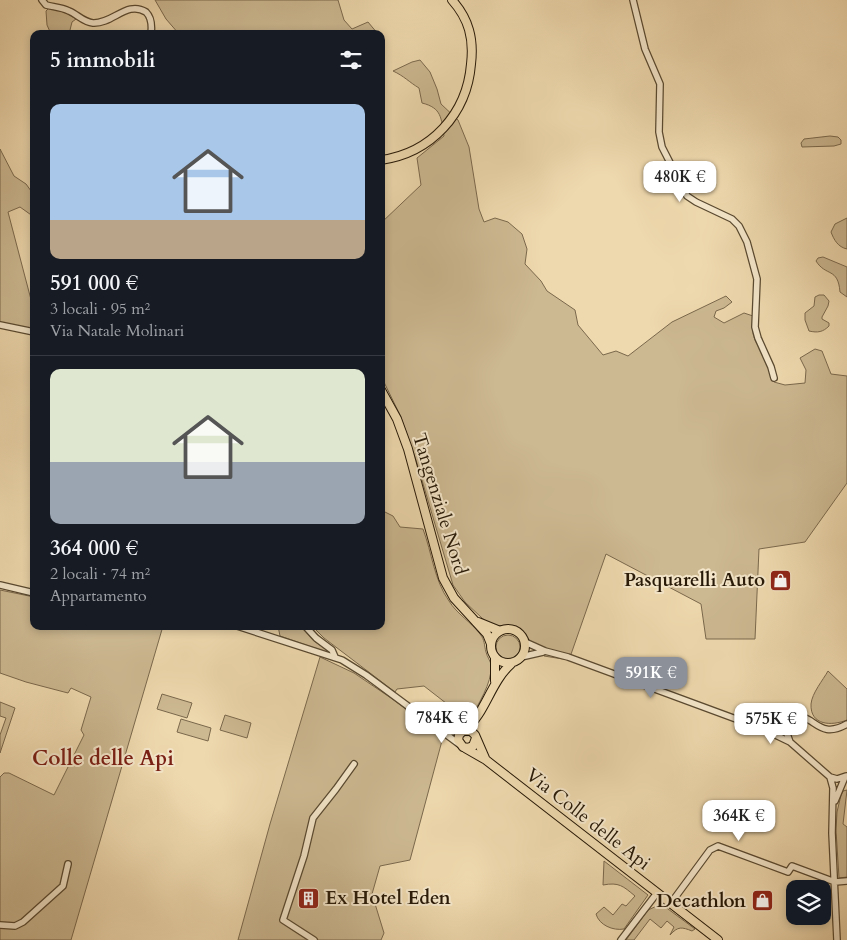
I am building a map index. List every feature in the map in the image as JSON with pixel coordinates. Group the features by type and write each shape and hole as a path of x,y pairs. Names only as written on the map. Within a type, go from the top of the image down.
{"main road":[{"path":"385,159 402,156 428,142 442,131 462,103 471,69 472,40 468,24 461,10 452,0"},
{"name":"Tangenziale Nord","path":"385,398 408,449 443,578 454,598 487,634 490,644"},
{"name":"Tangenziale Nord","path":"477,621 500,631"},
{"path":"479,714 473,746 463,746 458,737 479,714 504,670 522,657 524,653 525,642 523,638 515,630 510,629 500,631 492,638 490,649 499,662 511,664"},
{"path":"494,686 496,675 495,658"},
{"path":"465,730 471,731 476,736"},
{"name":"Via Colle delle Api","path":"476,736 479,748 486,760"},
{"name":"Via Colle delle Api","path":"463,746 486,760 718,940"}],"street":[{"path":"42,0 46,5 62,8 85,21 95,23 107,21 123,8 135,6 149,14 152,30"},
{"path":"633,0 645,49 660,84 659,132 662,147 688,196 696,202 732,219 739,226 748,242 758,279 755,327 774,378"},
{"path":"0,326 30,331"},
{"path":"0,585 30,592"},
{"path":"249,630 335,657"},
{"path":"309,630 332,650 335,657"},
{"path":"525,642 545,652 568,657 763,729 790,742 830,777 837,779 846,775"},
{"path":"522,657 545,652"},
{"name":"Via Colle delle Api","path":"335,657 359,670 463,746"},
{"path":"763,729 778,731 786,727 791,720 800,717 807,718 818,727 828,730 839,729 847,724"},
{"path":"786,727 787,737 790,742"},
{"name":"Via Colle delle Api","path":"438,728 450,732 465,730"},
{"path":"314,940 283,920 304,856 312,818 354,764"},
{"path":"834,805 846,775"},
{"path":"830,777 834,805 832,833 837,940"},
{"path":"671,904 710,850 718,846 788,872 792,866 835,882 847,881"},
{"path":"0,925 15,926 30,916 63,886 68,864"},
{"path":"622,940 657,893"}],"shaded area":[{"path":"155,0 338,0 344,20 352,29 368,22 375,30 176,30 166,19"},
{"path":"49,8 63,11 76,19 72,22 70,30 49,30 46,11"},
{"path":"420,60 430,72 441,104 458,120 469,147 479,209 484,222 495,218 508,222 522,234 527,249 525,264 541,281 547,291 575,310 578,325 603,355 616,351 628,356 672,322 726,296 732,302 716,311 714,317 724,323 744,313 753,316 755,339 767,361 774,382 785,385 805,383 806,370 800,358 815,349 822,351 831,374 847,376 847,483 805,542 759,549 755,639 706,639 701,604 606,554 569,660 544,656 538,646 531,642 518,628 508,625 495,626 483,619 465,602 453,585 416,460 400,415 385,384 385,219 421,185 417,158 444,136 437,111 429,105 422,103 419,88 393,71"},
{"path":"838,137 841,140 841,144 802,147 801,143 804,139"},
{"path":"0,149 14,176 26,184 30,190 30,214 20,207 8,212 30,296 30,329 0,323"},
{"path":"847,218 847,249 837,243 831,232 835,224"},
{"path":"823,257 847,267 847,297 840,292 839,284 834,275 816,261 818,258"},
{"path":"824,295 829,301 822,319 829,323 829,326 820,332 809,331 805,320 805,313 814,306 815,297"},
{"path":"385,512 393,516 400,527 423,529 444,593 452,606 483,638 491,664 491,673 487,686 471,719 451,707 424,686 397,689 395,692 316,630 385,630"},
{"path":"0,590 30,596 30,630 162,630 71,940 0,940 0,777 4,773 9,773 54,795 84,735 81,730 91,697 71,688 68,693 0,673"},
{"path":"279,630 304,630 314,641 327,650 326,652 280,636"},
{"path":"508,635 516,639 520,647 516,655 508,659 500,655 496,647 500,639"},
{"path":"320,657 354,673 443,737 410,860 380,866 372,894 384,933 381,940 238,940 270,824"},
{"path":"828,671 847,689 847,720 841,722 823,722 814,717 812,711 813,695"},
{"path":"162,694 192,703 187,718 157,709"},
{"path":"0,702 15,708 0,753 0,735 6,718 0,716"},
{"path":"225,715 251,723 247,738 220,730"},
{"path":"181,719 211,728 208,741 177,732"},
{"path":"847,790 843,824 847,827 847,877 839,878 836,830 837,812 841,795 843,791"},
{"path":"604,861 648,895 624,929 615,929 603,924 596,914 604,907 613,915 622,904 626,906 635,896 620,886 613,884 603,885"},
{"path":"659,905 664,906 695,929 692,931 680,928 670,935 674,927 667,921 661,928 650,919 634,940 626,940 648,910"}],"place":[{"name":"Pasquarelli Auto","path":"781,580"},
{"name":"Ex Hotel Eden","path":"309,898"},
{"name":"Decathlon","path":"762,901"}],"district":[{"name":"Colle delle Api","path":"103,758"}]}
